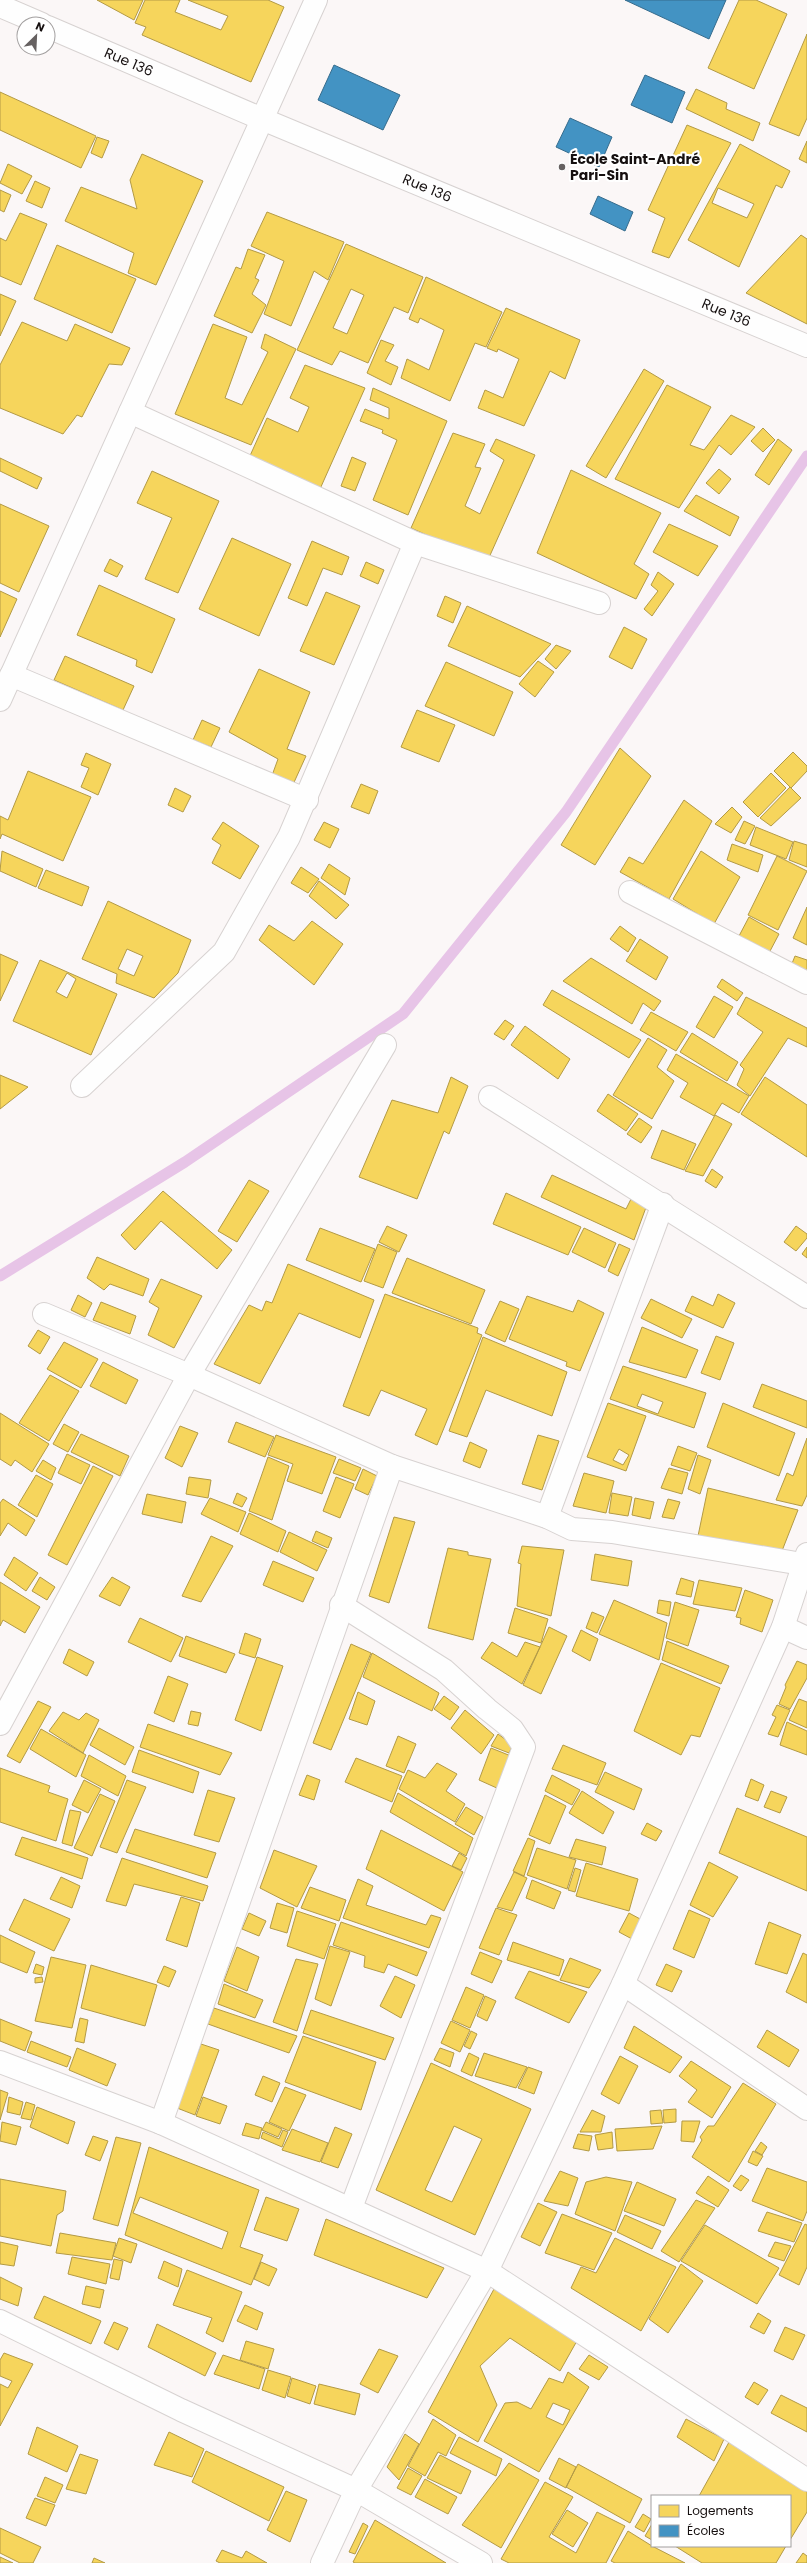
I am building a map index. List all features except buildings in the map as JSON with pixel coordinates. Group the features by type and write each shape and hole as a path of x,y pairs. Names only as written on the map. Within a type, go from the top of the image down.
{"street":[{"path":"0,700 316,0"},
{"path":"0,6 23,16"},
{"name":"Rue 136","path":"56,30 262,119 807,346"},
{"path":"130,412 415,543 599,603"},
{"path":"82,1086 224,952 290,837 415,543"},
{"path":"11,675 307,800"},
{"path":"630,892 807,982"},
{"path":"0,1724 190,1375 385,1045"},
{"path":"490,1097 663,1204 807,1297"},
{"path":"547,1517 663,1204"},
{"path":"44,1314 190,1375 392,1466 547,1517 572,1529 612,1532 805,1559 783,1627 623,1984 487,2271 356,2490 322,2563"},
{"path":"161,2123 392,1466"},
{"path":"342,1605 444,1670 487,1709 512,1729 524,1747 351,2208"},
{"path":"783,1627 807,1638"},
{"path":"623,1984 807,2109"},
{"path":"0,2062 161,2123 487,2271 807,2480"},
{"path":"0,2321 181,2410 356,2490 481,2563"}],"waterway":[{"path":"0,1276 185,1162 403,1014 566,812 807,456"}],"place":[{"name":"École Saint-André Pari-Sin","path":"562,167"}]}
